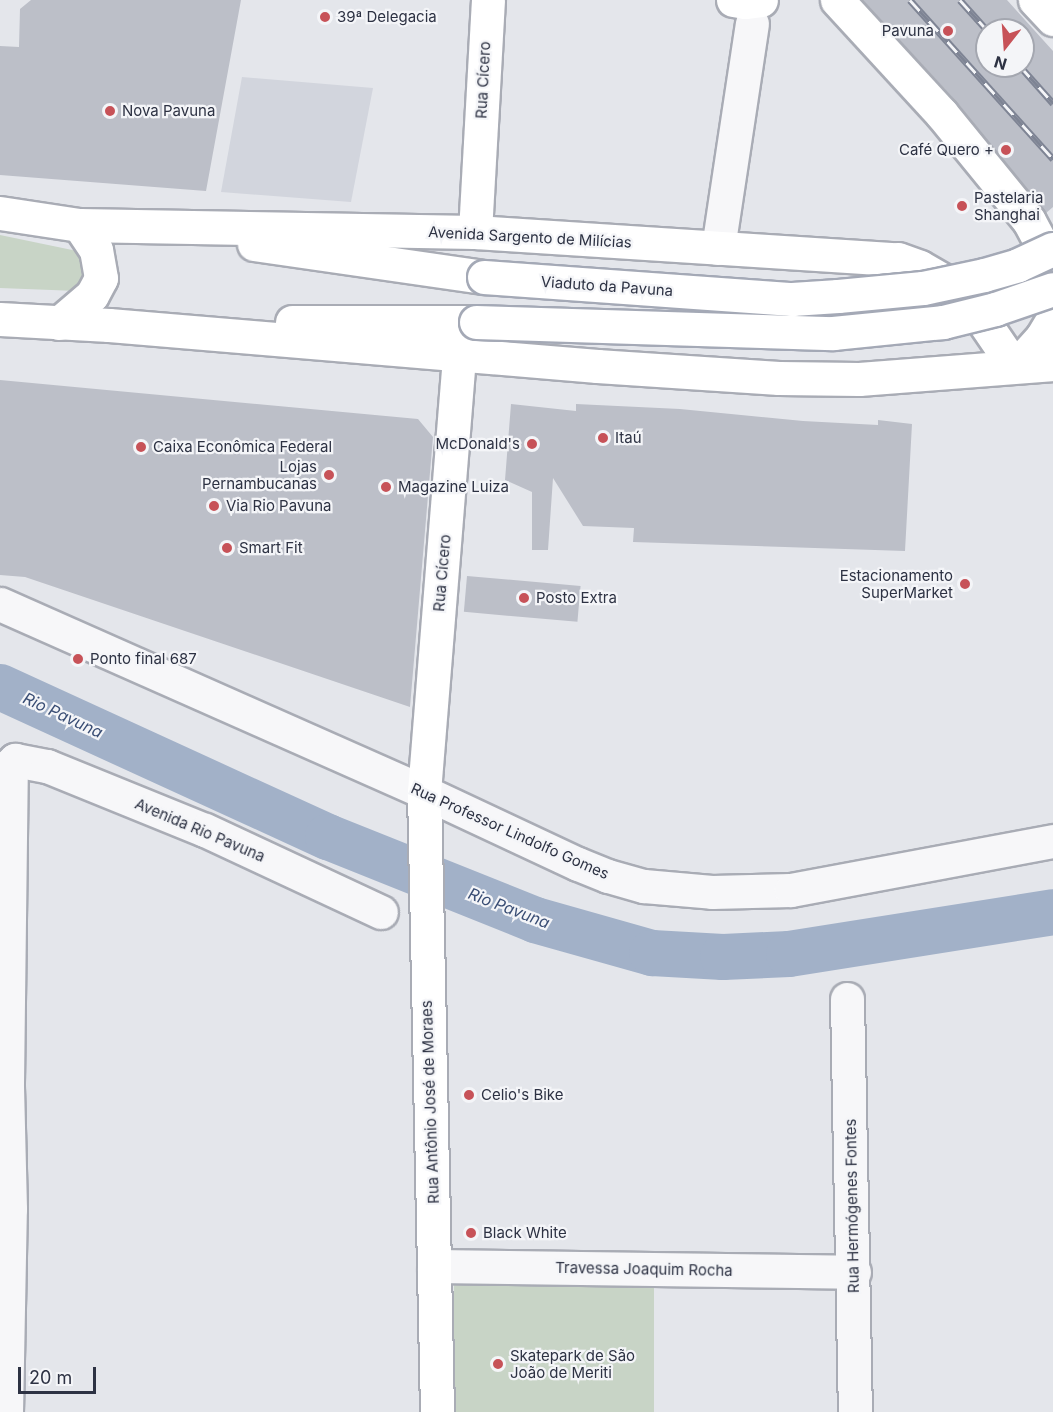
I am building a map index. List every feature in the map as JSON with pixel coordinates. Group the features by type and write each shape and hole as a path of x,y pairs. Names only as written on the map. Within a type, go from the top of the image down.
{"main road":[{"name":"Rua Cícero","path":"475,232 488,0"},
{"path":"837,0 941,113 1029,220 1053,266"},
{"path":"1035,0 1053,19"},
{"name":"Avenida Sargento de Milícias","path":"0,213 79,225 475,232 898,259 911,262 936,275 965,299 1015,366"},
{"path":"59,322 92,295 101,278 96,250 79,225"},
{"name":"Viaduto da Pavuna","path":"158,226 284,249 484,277 792,299 838,297 922,288 984,275 1018,265 1053,249"},
{"path":"161,329 286,322 476,322 833,333 943,322 995,309 1053,289"},
{"path":"1015,366 1042,337 1053,319"},
{"path":"0,320 161,329 779,378 859,379 1053,364"},
{"name":"Rua Cícero","path":"424,807 459,353"},
{"name":"Rua Antônio José de Moraes","path":"424,807 437,1412"}],"street":[{"path":"718,248 749,8"},
{"name":"Rua Professor Lindolfo Gomes","path":"0,604 424,807 608,876 644,886 675,890 739,892 791,890 1053,841"},
{"name":"Avenida Rio Pavuna","path":"3,1083 9,773 11,764 15,760 47,766 205,830 381,912"},
{"name":"Rua Hermógenes Fontes","path":"848,999 855,1412"},
{"path":"3,1083 10,1209 6,1412"},
{"name":"Travessa Joaquim Rocha","path":"434,1266 854,1272"}],"shaded area":[{"path":"242,77 373,88 351,202 221,192"}],"green space":[{"path":"0,235 77,251 88,255 95,264 77,291 0,288"},
{"path":"454,1280 654,1280 654,1412 454,1412"}],"building":[{"name":"Nova Pavuna","path":"31,0 241,0 206,191 0,175 0,46 19,47 20,9"},
{"path":"862,0 1007,0 1023,18 975,18 975,78 1035,78 1035,31 1053,51 1053,207 1046,213 955,100"},
{"name":"Via Rio Pavuna","path":"0,380 418,419 433,437 410,707 25,577 0,575"},
{"path":"511,404 576,411 576,404 680,409 803,421 878,425 878,420 912,424 905,551 633,542 634,528 583,526 553,478 548,550 532,550 532,492 505,480"},
{"name":"Posto Extra","path":"467,576 581,586 577,622 464,612"}],"waterway":[{"name":"Rio Pavuna","path":"0,687 328,837 535,920 652,953 723,957 789,954 1053,912"}],"railway":[{"path":"910,0 1053,159"},
{"path":"960,0 976,18"},
{"path":"1031,78 1053,103"}],"place":[{"name":"39ª Delegacia","path":"325,17"},
{"name":"Pavuna","path":"948,31"},
{"name":"Nova Pavuna","path":"110,111"},
{"name":"Café Quero +","path":"1006,150"},
{"name":"Pastelaria Shanghai","path":"962,206"},
{"name":"Itaú","path":"603,438"},
{"name":"McDonald's","path":"532,444"},
{"name":"Caixa Econômica Federal","path":"141,447"},
{"name":"Lojas Pernambucanas","path":"329,475"},
{"name":"Magazine Luiza","path":"386,487"},
{"name":"Via Rio Pavuna","path":"214,506"},
{"name":"Smart Fit","path":"227,548"},
{"name":"Estacionamento SuperMarket","path":"965,584"},
{"name":"Posto Extra","path":"524,598"},
{"name":"Ponto final 687","path":"78,659"},
{"name":"Celio's Bike","path":"469,1095"},
{"name":"Black White","path":"471,1233"},
{"name":"Skatepark de São João de Meriti","path":"498,1364"}]}
